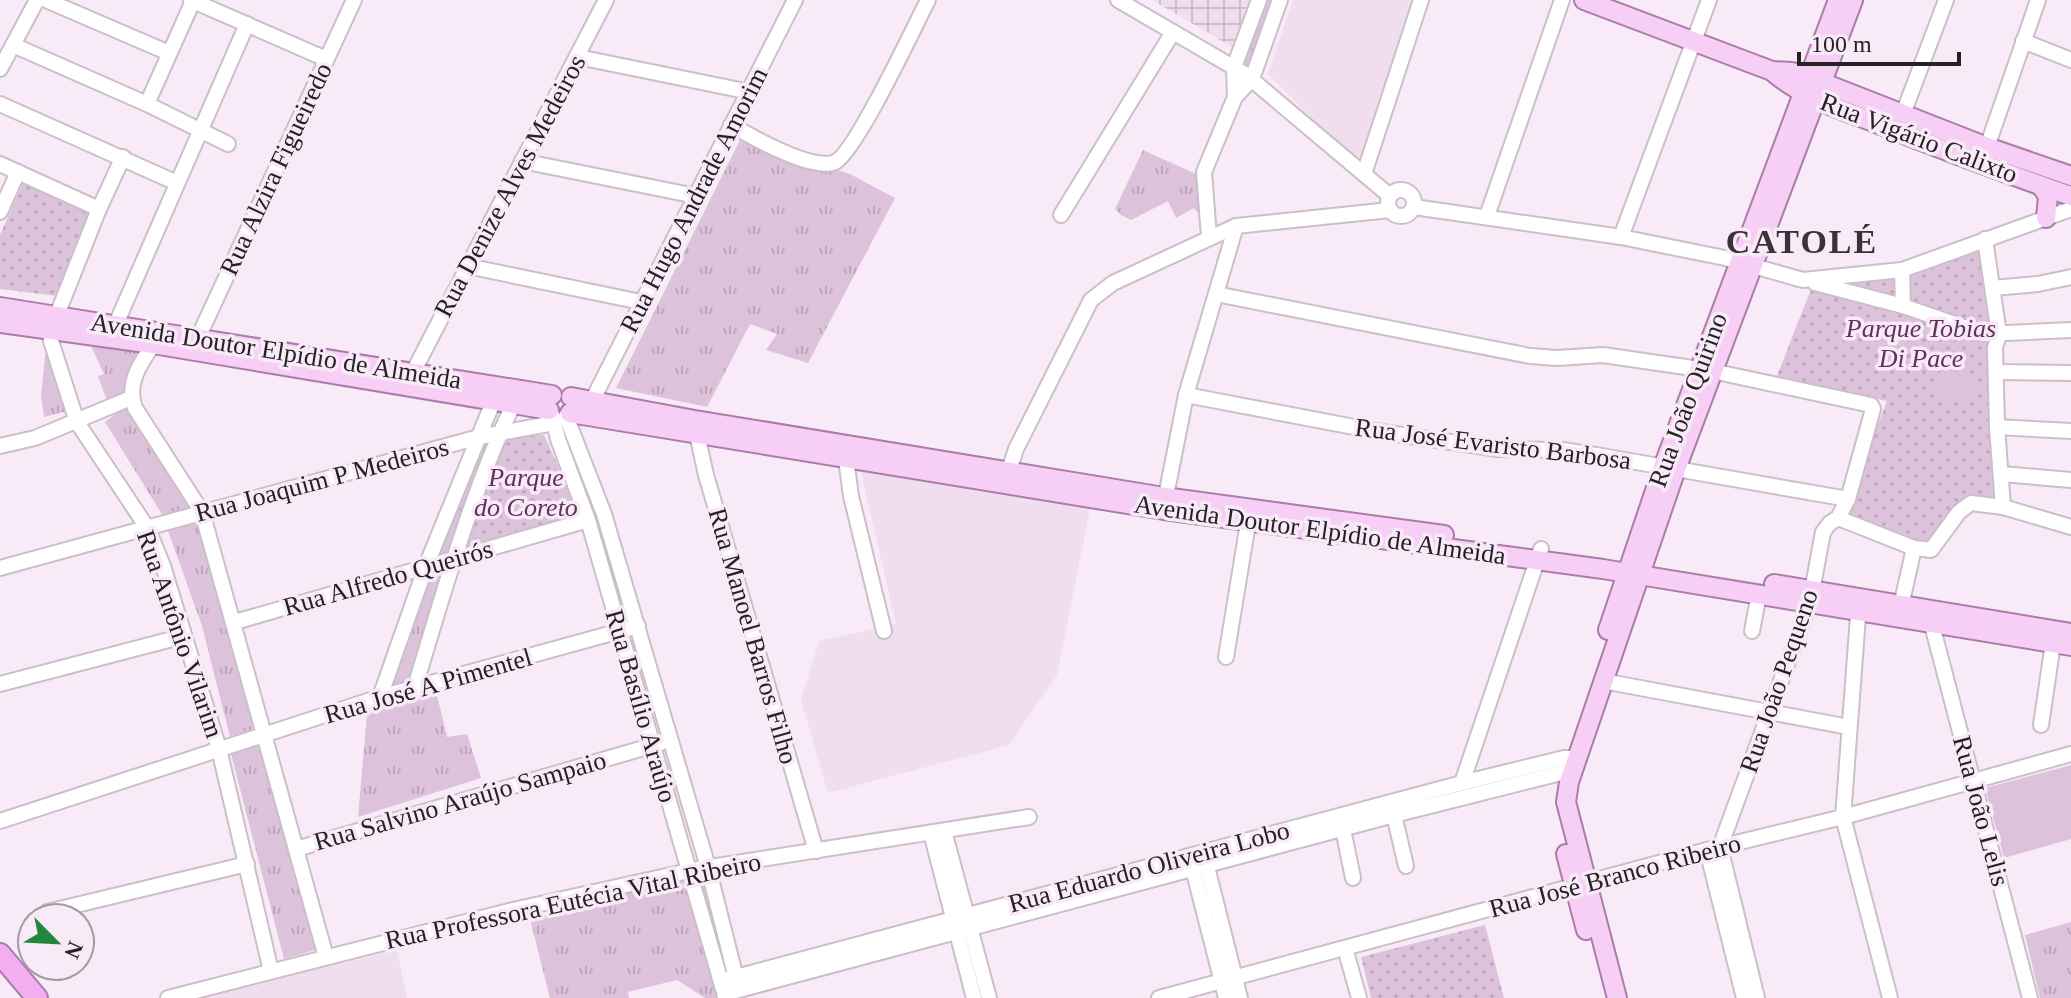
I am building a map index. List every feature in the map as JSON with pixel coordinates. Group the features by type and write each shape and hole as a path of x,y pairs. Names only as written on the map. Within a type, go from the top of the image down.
{"highway":[{"path":"0,954 37,998"}],"main road":[{"name":"Rua Vigário Calixto","path":"1584,0 1772,71 1792,72 1847,111 2071,196"},
{"name":"Rua João Quirino","path":"1745,263 1803,130 1838,0"},
{"name":"Rua João Quirino","path":"1579,885 1561,804 1569,765 1705,370 1812,88 1853,0"},
{"name":"Rua Vigário Calixto","path":"1812,88 1903,114 2071,176"},
{"path":"1803,130 1821,115 1847,111"},
{"path":"2041,186 2048,196 2046,218"},
{"name":"Avenida Doutor Elpídio de Almeida","path":"0,307 54,323 410,379 493,402 695,426 1164,504 1540,554 1899,612 2071,633"},
{"name":"Avenida Doutor Elpídio de Almeida","path":"0,323 116,324 158,338 198,338 559,410 592,401 695,426"},
{"name":"Rua João Quirino","path":"1569,765 1603,681 1636,568"},
{"name":"Avenida Doutor Elpídio de Almeida","path":"1636,568 1759,594 1811,596"},
{"name":"Avenida Doutor Elpídio de Almeida","path":"1899,612 1932,625 2062,644"},
{"path":"1579,885 1605,998"},
{"path":"1579,885 1617,998"}],"street":[{"path":"0,69 37,0"},
{"path":"46,0 169,53"},
{"path":"147,104 192,0 326,59"},
{"name":"Rua Alzira Figueiredo","path":"198,338 354,0"},
{"name":"Rua Denize Alves Medeiros","path":"410,379 606,0"},
{"name":"Rua Hugo Andrade Amorim","path":"592,401 795,0"},
{"path":"731,125 776,149 809,160 832,163 848,151 862,128 928,0"},
{"path":"1009,477 1016,449 1091,300 1113,283 1236,226 1390,203 1398,190 1408,191 1414,198 1414,207 1402,217 1390,203 1364,174 1252,79 1118,0"},
{"path":"1235,97 1234,67 1259,0"},
{"path":"1209,237 1204,172 1235,97 1252,79 1280,0"},
{"path":"1364,174 1421,0"},
{"path":"1487,216 1562,0"},
{"path":"1621,237 1709,0"},
{"path":"1903,114 1946,0"},
{"path":"1987,147 2038,0"},
{"path":"116,324 247,24"},
{"path":"1061,215 1173,32"},
{"path":"2023,41 2071,60"},
{"path":"13,45 147,104 228,144"},
{"path":"578,57 750,92"},
{"path":"0,104 177,183"},
{"path":"54,323 123,157"},
{"path":"522,161 696,196"},
{"path":"0,164 99,209"},
{"path":"0,212 18,172"},
{"path":"1414,207 1621,237 1745,263 1903,306 1975,332 1999,334 2071,330"},
{"path":"1803,280 1902,270 2071,209"},
{"path":"1164,504 1186,395 1236,226"},
{"path":"1985,239 1999,334 1995,348 2003,507"},
{"path":"467,266 641,302"},
{"path":"1902,270 1903,306"},
{"path":"1993,288 2071,277"},
{"path":"1216,294 1530,356 1603,355 1705,370"},
{"name":"Rua Antônio Vilarim","path":"54,323 51,341 77,422 148,529 163,566 219,749 271,971"},
{"path":"0,446 35,438 131,398 134,378 158,338"},
{"name":"Rua João Pequeno","path":"1705,370 1859,400 1867,402 1873,409 1848,499 1838,518 1823,532 1811,596 1771,711 1713,848"},
{"path":"1996,372 2071,373"},
{"name":"Rua José Evaristo Barbosa","path":"1186,395 1375,431 1498,449 1562,450 1848,499"},
{"name":"Rua Antônio Vilarim","path":"131,398 202,512 326,957"},
{"path":"380,697 426,566 493,402"},
{"path":"414,690 454,559 513,405"},
{"name":"Rua Joaquim P Medeiros","path":"0,568 500,433 559,410"},
{"name":"Rua Basílio Araújo","path":"559,410 619,632 723,991"},
{"name":"Rua Basílio Araújo","path":"559,410 604,514 708,867 739,989"},
{"name":"Rua Manoel Barros Filho","path":"695,426 706,475 816,851"},
{"path":"1997,427 2071,431"},
{"path":"847,451 851,496 884,631"},
{"path":"2002,474 2071,480"},
{"path":"1838,518 1914,548 1931,550 1959,512 1971,503 2003,507 2071,527"},
{"path":"1226,657 1249,515"},
{"name":"Rua Alfredo Queirós","path":"235,622 588,520"},
{"path":"1899,612 1914,548"},
{"path":"1462,783 1540,554"},
{"path":"1752,631 1759,594"},
{"path":"1859,604 1843,817 1890,998"},
{"name":"Rua João Lelis","path":"1932,625 2030,998"},
{"name":"Rua José A Pimentel","path":"0,821 380,697 638,626"},
{"path":"0,684 184,636"},
{"path":"2041,725 2062,644"},
{"path":"1603,681 1849,727"},
{"name":"Rua Salvino Araújo Sampaio","path":"296,849 669,741"},
{"name":"Rua José Branco Ribeiro","path":"1159,998 2071,754"},
{"name":"Rua Eduardo Oliveira Lobo","path":"723,991 1198,861 1462,783 1569,765"},
{"name":"Rua Eduardo Oliveira Lobo","path":"1198,861 1343,829 1569,765"},
{"path":"1394,815 1406,866"},
{"name":"Rua Professora Eutécia Vital Ribeiro","path":"168,998 513,910 708,867 1029,817"},
{"path":"1343,829 1353,878"},
{"path":"937,832 961,924 974,998"},
{"path":"1713,848 1738,947 1757,998"},
{"path":"1198,861 1228,978 1240,998"},
{"path":"89,902 247,864"},
{"path":"961,924 989,998"},
{"path":"1738,947 1744,998"},
{"path":"1345,948 1359,998"},
{"path":"1226,998 1228,978"}],"shaded area":[{"path":"1152,0 1251,0 1232,47"},
{"path":"1293,0 1414,0 1363,170 1268,74"},
{"path":"860,468 1091,503 1057,675 1009,745 828,793 801,700 819,641 896,624"},
{"path":"397,950 407,998 197,998"}],"green space":[{"path":"1263,0 1277,0 1251,75 1239,64"},
{"path":"741,138 850,174 895,198 808,363 766,350 777,334 750,324 707,407 616,388"},
{"path":"1143,150 1196,174 1201,217 1194,208 1176,218 1168,201 1131,220 1115,209"},
{"path":"25,179 94,211 58,296 0,289 0,235"},
{"name":"Parque Tobias Di Pace","path":"1980,249 1995,331 1998,501 1966,495 1929,545 1914,545 1843,517 1887,401 1777,376 1813,284 1867,276 1912,276"},
{"path":"87,337 150,346 127,393 107,401 98,376 104,374"},
{"path":"51,346 71,410 44,417 41,396 46,348"},
{"path":"1942,366 1979,381 1969,406 1932,392"},
{"path":"128,404 196,506 163,516 105,422"},
{"name":"Parque do Coreto","path":"544,435 582,519 464,551 503,436"},
{"path":"479,440 491,440 453,555 433,561"},
{"path":"201,520 259,727 230,737 202,626 167,528"},
{"path":"1645,565 1810,591 1809,601 1643,573"},
{"path":"449,566 412,682 387,686 429,568"},
{"path":"436,691 447,737 467,734 481,778 358,817 367,714"},
{"path":"264,741 319,949 284,959 230,750"},
{"path":"2071,765 2071,839 2004,858 1985,788"},
{"path":"703,871 732,976 724,978 696,874"},
{"path":"689,875 717,998 705,998 677,980 628,992 629,998 550,998 530,919"},
{"path":"2071,922 2071,998 2040,998 2025,935"},
{"path":"1485,925 1504,998 1371,998 1361,957"}],"district":[{"name":"CATOLÉ","path":"1802,241"}]}
